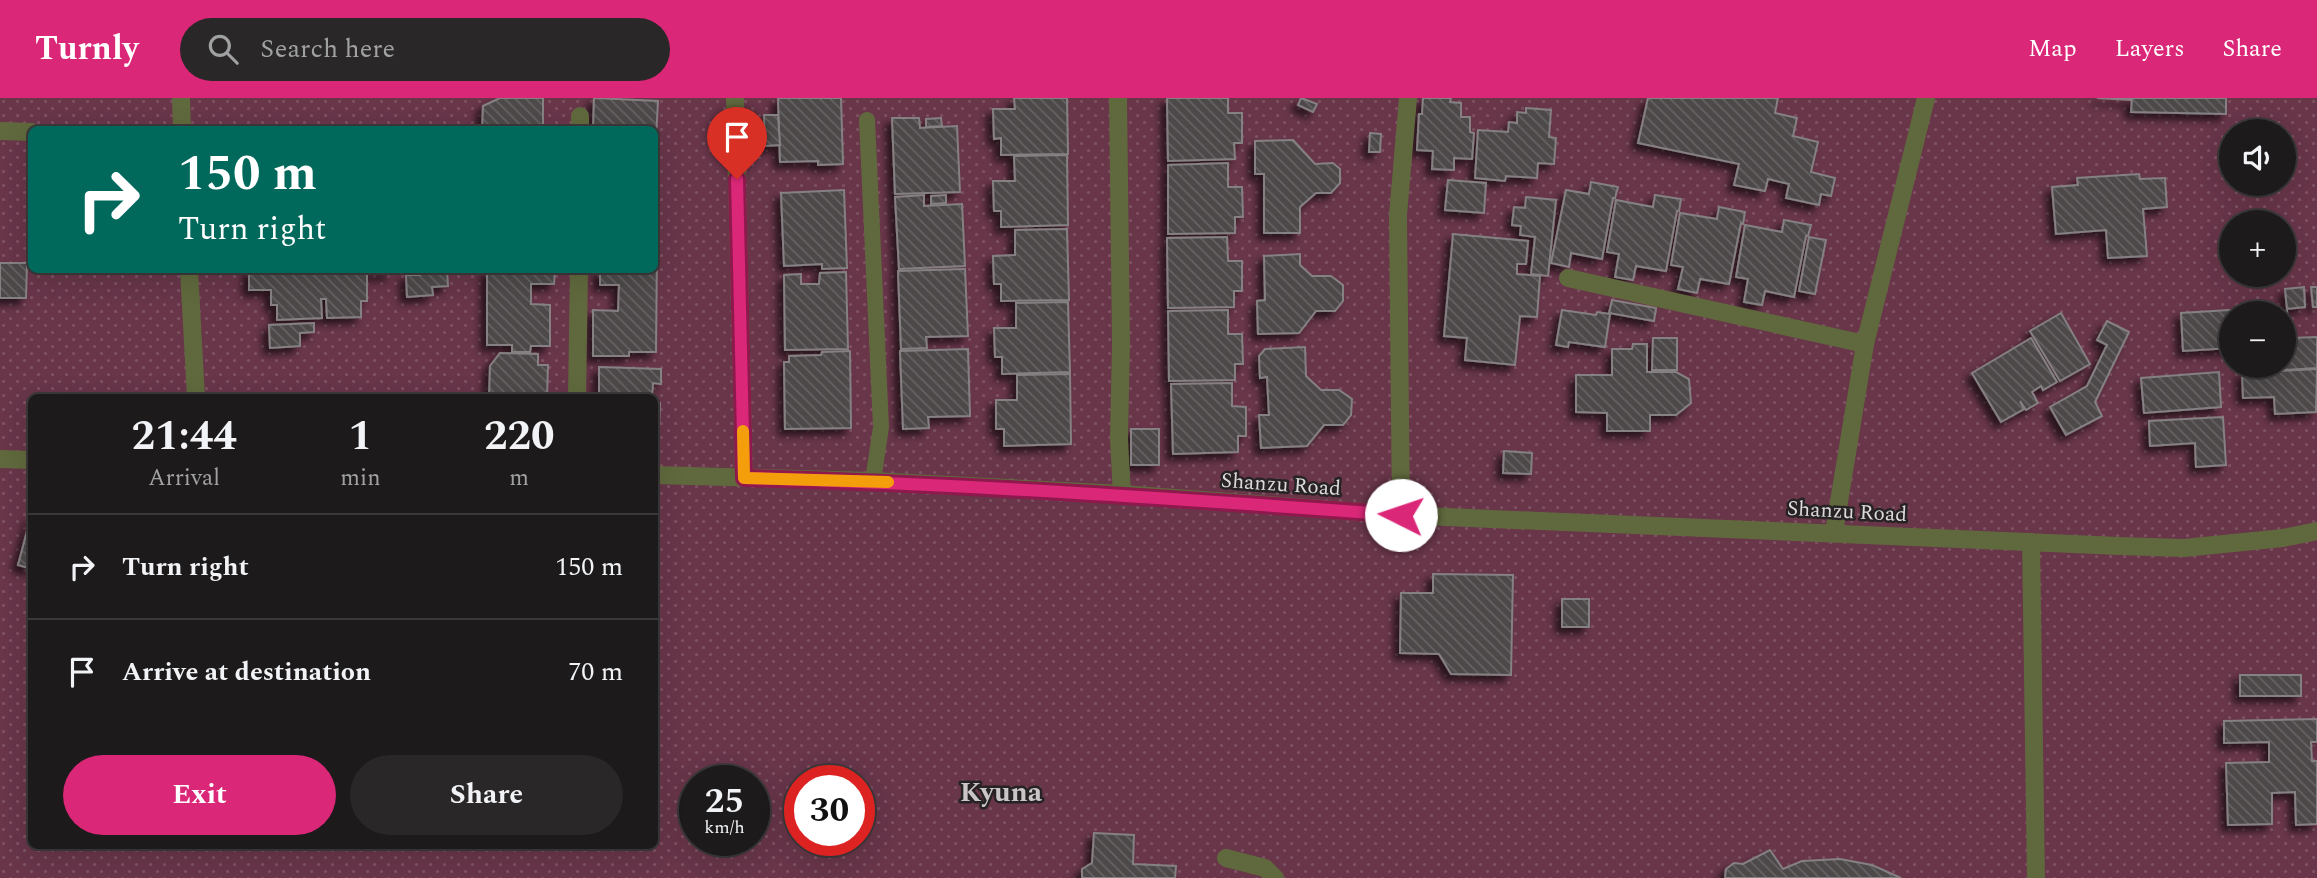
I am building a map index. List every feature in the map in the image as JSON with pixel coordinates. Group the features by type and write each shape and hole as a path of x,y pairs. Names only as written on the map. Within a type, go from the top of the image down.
{"street":[{"path":"181,98 182,126"},
{"path":"735,98 744,478"},
{"path":"1118,98 1121,344 1119,439 1122,495"},
{"path":"1401,515 1398,215 1408,98"},
{"path":"1834,532 1864,344 1926,98"},
{"path":"0,131 28,131"},
{"path":"189,273 196,394"},
{"path":"577,394 579,273"},
{"path":"1568,278 1864,344"},
{"path":"0,459 28,460"},
{"name":"Shanzu Road","path":"658,475 873,481 1401,515 2184,548 2283,538 2317,531"},
{"path":"2031,542 2036,878"},
{"path":"1226,858 1265,868 1275,878"}],"lane":[{"path":"867,120 881,426 873,481"}],"shaded area":[{"path":"0,98 2317,98 2317,878 0,878"}],"building":[{"path":"500,98 543,98 543,126 482,126 483,106"},
{"path":"594,98 658,101 657,126 593,126"},
{"path":"778,98 841,98 843,164 818,165 818,161 780,162"},
{"path":"1014,98 1067,98 1068,154 1001,155 1001,138 994,139 993,109 1015,109"},
{"path":"1167,98 1228,98 1228,113 1242,113 1242,143 1234,143 1235,159 1168,161"},
{"path":"1301,98 1317,104 1313,112 1298,105"},
{"path":"1423,98 1451,98 1450,102 1461,103 1461,117 1470,117 1470,132 1474,133 1472,159 1454,158 1454,170 1432,169 1433,151 1417,150 1419,114 1422,114"},
{"path":"1648,98 1778,98 1775,113 1797,118 1793,136 1818,142 1811,172 1835,178 1831,196 1821,194 1819,205 1786,198 1789,184 1768,179 1765,191 1734,185 1739,164 1638,143"},
{"path":"2097,98 2226,98 2226,114 2131,112 2132,100"},
{"path":"1526,108 1551,110 1549,137 1556,138 1554,164 1538,163 1537,178 1506,176 1505,181 1475,178 1478,130 1508,132 1509,122 1517,123 1517,112 1526,113"},
{"path":"764,115 778,115 780,145 765,146"},
{"path":"892,118 919,118 920,128 957,126 960,192 895,194"},
{"path":"941,118 942,126 926,127 926,119"},
{"path":"1370,133 1381,134 1380,152 1369,152"},
{"path":"1293,140 1315,164 1333,163 1340,169 1340,183 1331,193 1316,193 1300,207 1300,233 1264,233 1264,174 1255,174 1255,141"},
{"path":"1067,155 1068,225 1001,227 1001,211 994,211 993,181 1015,181 1014,156"},
{"path":"1228,163 1228,187 1242,187 1243,217 1235,217 1235,233 1168,234 1168,165"},
{"path":"2139,174 2140,179 2165,178 2167,207 2143,209 2147,256 2108,258 2106,230 2056,234 2052,187 2078,185 2077,178"},
{"path":"1448,180 1486,183 1484,213 1445,210"},
{"path":"1591,182 1618,187 1613,198 1602,259 1571,253 1569,267 1551,263 1566,190 1589,194"},
{"path":"844,190 847,268 822,269 822,264 784,266 781,193"},
{"path":"924,195 924,206 962,204 965,266 899,269 895,197"},
{"path":"946,195 946,203 931,204 931,196"},
{"path":"1655,195 1681,199 1666,271 1636,266 1633,280 1615,277 1619,254 1607,252 1616,200 1653,207"},
{"path":"1526,197 1556,200 1548,276 1531,274 1535,237 1520,235 1521,226 1512,225 1514,207 1525,208"},
{"path":"1719,207 1745,212 1729,284 1700,279 1697,293 1678,289 1683,267 1671,265 1680,213 1717,219"},
{"path":"1784,220 1811,225 1806,236 1794,297 1765,291 1762,305 1744,302 1748,279 1736,277 1745,225 1782,232"},
{"path":"1067,229 1069,300 1001,301 1001,284 994,284 993,256 1015,255 1015,230"},
{"path":"1453,234 1528,241 1526,264 1517,264 1517,274 1540,276 1537,317 1520,316 1515,365 1465,360 1467,338 1444,336"},
{"path":"1227,237 1228,261 1242,261 1242,291 1234,291 1234,307 1168,308 1167,238"},
{"path":"1809,237 1826,240 1815,294 1799,291"},
{"path":"1300,254 1300,265 1312,276 1331,276 1343,285 1343,301 1335,311 1316,311 1299,333 1258,334 1257,301 1265,300 1264,256"},
{"path":"0,263 27,263 26,298 0,298"},
{"path":"965,269 968,336 926,337 927,348 901,349 898,271"},
{"path":"846,272 848,349 785,350 784,275 801,274 801,284 819,284 820,273"},
{"path":"249,273 391,273 367,274 367,301 361,301 361,317 327,318 326,299 321,299 322,318 277,320 277,305 271,305 271,290 249,290"},
{"path":"447,273 448,286 432,287 433,295 407,297 406,275"},
{"path":"487,273 555,273 554,284 531,284 531,304 550,305 550,346 531,346 530,352 512,352 512,345 487,345"},
{"path":"600,273 657,273 656,352 629,352 629,356 593,356 593,310 618,311 619,285 600,285"},
{"path":"2304,287 2305,307 2296,308 2296,301 2286,301 2285,289"},
{"path":"2311,287 2317,287 2317,307 2313,307"},
{"path":"1612,300 1656,308 1654,321 1609,313"},
{"path":"1068,302 1070,372 1002,374 1002,357 995,357 994,328 1016,328 1016,303"},
{"path":"1228,310 1228,334 1242,334 1243,364 1235,364 1235,380 1169,381 1168,311"},
{"path":"1562,310 1596,315 1597,312 1610,314 1605,347 1569,342 1568,347 1556,345"},
{"path":"2219,311 2219,349 2183,351 2181,313"},
{"path":"2061,313 2090,364 2060,381 2030,331"},
{"path":"2107,321 2129,332 2095,402 2102,416 2066,435 2050,407 2087,386 2107,345 2097,340"},
{"path":"314,323 314,332 300,333 300,346 270,348 269,325"},
{"path":"2317,337 2317,368 2296,369 2296,338"},
{"path":"1653,338 1677,338 1677,370 1652,370"},
{"path":"2031,338 2057,382 2043,390 2041,386 2032,392 2038,403 2026,410 2020,401 2024,409 2001,422 1972,373"},
{"path":"1633,344 1647,344 1647,372 1676,372 1689,379 1691,403 1676,415 1650,415 1650,431 1607,431 1607,413 1576,412 1576,375 1612,375 1612,349 1632,349"},
{"path":"1305,347 1306,376 1321,390 1339,390 1352,399 1351,415 1343,425 1324,425 1307,446 1261,448 1259,415 1269,415 1267,377 1260,378 1259,356 1265,349"},
{"path":"968,349 970,416 928,417 929,428 903,429 900,351"},
{"path":"850,351 851,428 785,429 784,362 789,362 789,356"},
{"path":"500,353 538,354 538,365 548,365 547,394 489,394 490,366"},
{"path":"599,367 661,369 661,384 653,383 652,394 599,394"},
{"path":"2317,369 2316,412 2275,414 2274,397 2243,398 2242,378 2296,378 2296,370"},
{"path":"2219,372 2221,407 2144,413 2141,378"},
{"path":"1070,374 1071,444 1004,446 1004,429 996,429 996,400 1017,400 1017,375"},
{"path":"1232,383 1232,406 1246,407 1246,436 1238,436 1238,452 1173,454 1171,384"},
{"path":"658,403 660,403 659,430"},
{"path":"2223,417 2226,465 2196,467 2195,443 2150,446 2149,421"},
{"path":"1131,429 1159,429 1159,465 1131,465"},
{"path":"1504,451 1532,453 1531,474 1503,473"},
{"path":"28,527 28,568 18,565"},
{"path":"1433,574 1513,575 1511,675 1451,674 1439,654 1400,653 1401,593 1433,593"},
{"path":"1562,599 1589,599 1589,627 1562,627"},
{"path":"2240,675 2301,675 2301,696 2240,696"},
{"path":"2317,719 2317,742 2311,742 2312,761 2317,761 2317,824 2296,825 2295,792 2272,793 2272,824 2228,825 2226,763 2269,762 2269,742 2224,743 2224,721"},
{"path":"1094,833 1134,835 1133,864 1176,866 1175,878 1082,878 1082,869 1092,863"},
{"path":"1770,850 1783,869 1802,861 1840,859 1872,865 1901,878 1725,878 1726,869 1734,863 1743,864"}],"slow traffic":[{"path":"743,431 744,478 888,482"}],"district":[{"name":"Kyuna","path":"1001,791"}],"route":[{"path":"737,179 744,478 873,481 1122,495 1401,515"}]}
